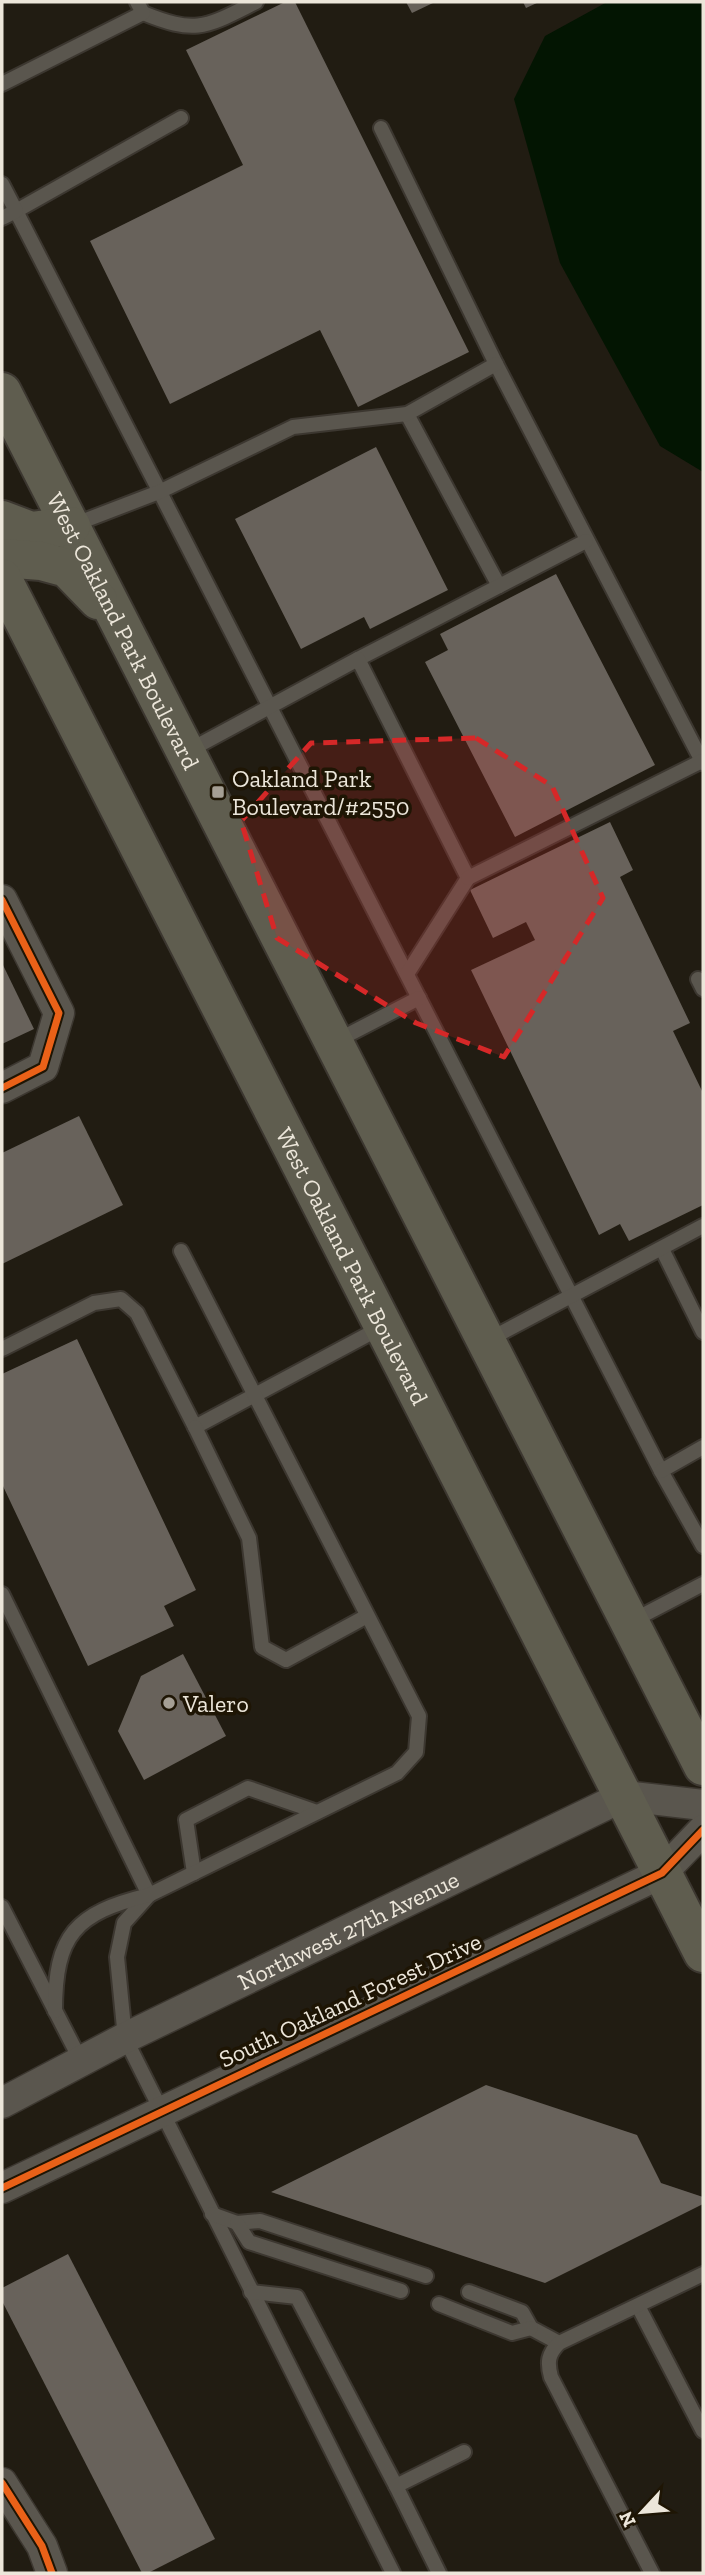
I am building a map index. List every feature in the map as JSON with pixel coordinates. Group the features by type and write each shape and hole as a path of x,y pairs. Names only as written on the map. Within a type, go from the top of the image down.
{"main road":[{"name":"West Oakland Park Boulevard","path":"2,392 703,1766"},
{"path":"2,520 31,531 71,526"},
{"path":"2,558 41,561 67,568 117,620"},
{"name":"West Oakland Park Boulevard","path":"6,595 386,1325 703,1953"}],"street":[{"path":"2,900 59,1013 43,1067 2,1088"},
{"path":"624,1796 703,1805"},
{"name":"Northwest 27th Avenue","path":"2,2103 125,2038 624,1796"},
{"name":"South Oakland Forest Drive","path":"2,2188 662,1873 703,1830"},
{"path":"2,2483 42,2546 52,2573"}],"lane":[{"path":"2,84 140,8 173,25 199,29 256,2"},
{"path":"2,219 181,118"},
{"path":"381,128 496,364 703,762 468,878 407,974"},
{"path":"2,184 572,1294 660,1471 703,1546"},
{"path":"71,526 159,492 293,426 407,414 496,364"},
{"path":"407,414 499,586"},
{"path":"185,752 586,541"},
{"path":"358,659 468,878"},
{"path":"335,1042 419,998"},
{"path":"486,1341 703,1226"},
{"path":"662,1249 703,1332"},
{"path":"55,2011 55,1977 63,1944 77,1927 114,1903 149,1895 397,1773 416,1752 419,1716 181,1251"},
{"path":"2,1349 94,1303 121,1299 137,1312 249,1538 262,1647 286,1660 368,1616"},
{"path":"195,1427 386,1325"},
{"path":"660,1471 703,1447"},
{"path":"629,1622 703,1584"},
{"path":"3,1602 149,1895"},
{"path":"194,1873 186,1820 248,1788 317,1812"},
{"path":"149,1895 124,1923 117,1957 125,2038 393,2573"},
{"path":"2,1907 82,2061"},
{"path":"212,2214 237,2223 260,2221 426,2276"},
{"path":"237,2223 249,2242 401,2291"},
{"path":"652,2573 551,2377 548,2364 550,2352 559,2343 703,2274"},
{"path":"251,2292 298,2297 439,2573"},
{"path":"469,2292 522,2312 531,2328 559,2343"},
{"path":"439,2304 512,2333 531,2328"},
{"path":"638,2306 703,2431"},
{"path":"396,2486 464,2452"}],"highlighted area":[{"path":"476,738 552,786 603,898 504,1057 416,1023 277,938 241,821 311,743"}],"shaded area":[{"path":"607,2 703,2 703,472 660,446 560,263 514,99 545,36"}],"building":[{"path":"285,2 295,2 469,352 358,407 320,330 170,404 90,241 243,165 186,50"},
{"path":"406,2 435,2 412,13"},
{"path":"523,2 539,2 526,8"},
{"path":"376,447 448,590 370,629 364,617 301,649 235,519"},
{"path":"556,574 655,765 515,837 425,662 448,650 440,634"},
{"path":"610,822 633,870 620,877 690,1023 673,1031 703,1093 703,1205 629,1241 620,1224 599,1235 471,970 535,940 526,922 493,938 470,890"},
{"path":"2,963 34,1029 2,1044"},
{"path":"79,1116 123,1205 2,1264 2,1153"},
{"path":"77,1339 196,1590 164,1606 174,1626 88,1666 2,1484 2,1374"},
{"name":"Valero","path":"183,1654 226,1736 144,1780 118,1731 141,1676"},
{"path":"486,2085 637,2135 661,2183 703,2197 703,2204 545,2283 271,2192"},
{"path":"68,2254 215,2539 148,2573 142,2573 2,2301 2,2288"}],"cycle path":[{"path":"2,900 59,1013 43,1067 2,1088"},
{"path":"2,2188 662,1873 703,1830"},
{"path":"2,2483 42,2546 52,2573"}],"place":[{"name":"Oakland Park Boulevard/#2550","path":"218,792"},
{"name":"Valero","path":"169,1703"}]}
